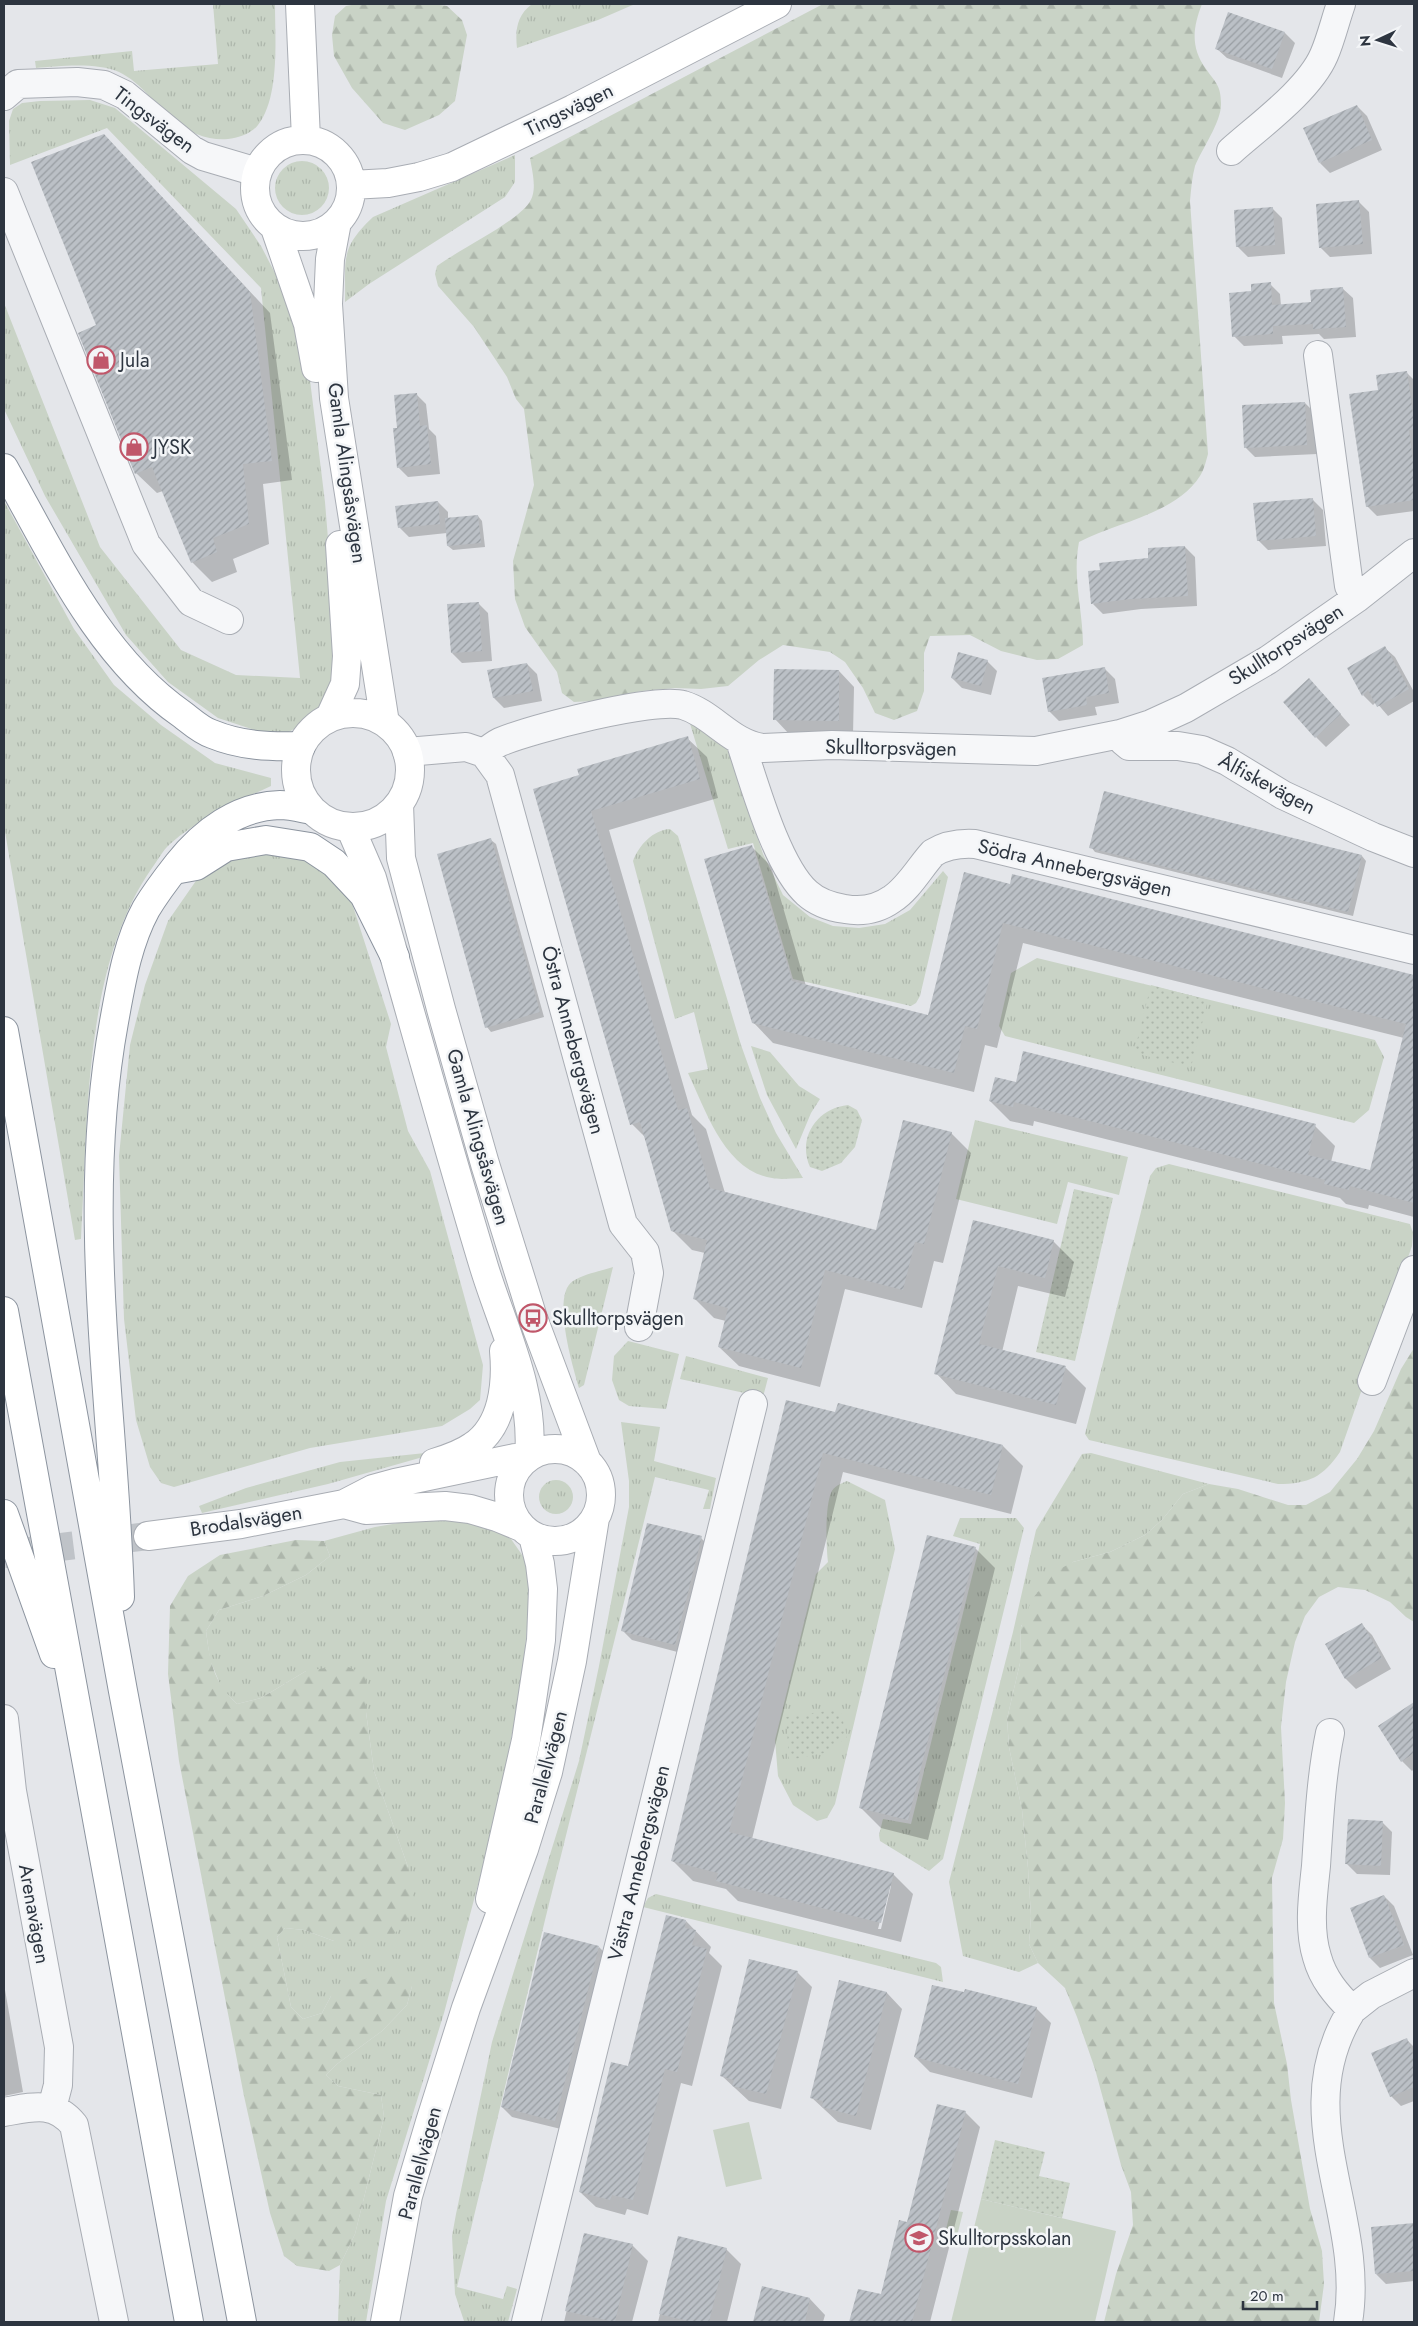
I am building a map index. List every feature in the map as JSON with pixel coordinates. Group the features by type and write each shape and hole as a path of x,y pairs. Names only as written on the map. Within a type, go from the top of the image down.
{"main road":[{"path":"300,4 306,139"},
{"name":"Tingsvägen","path":"351,186 388,183 419,177 452,166 573,109 777,4"},
{"path":"306,139 324,143 338,154 347,168 351,186 350,199 345,212 337,222 323,232 307,236 290,235 275,228 264,217 256,203 254,188 257,172 264,158 276,147 290,140 306,139"},
{"name":"Gamla Alingsåsvägen","path":"337,222 330,259 328,304 334,398 385,723"},
{"name":"Gamla Alingsåsvägen","path":"275,228 308,324 318,376 339,540 347,656 345,684 330,718"},
{"path":"4,468 63,574 100,631 133,671 165,701 209,734 242,744 268,747 301,746"},
{"path":"358,713 385,723 398,736 407,752 409,779 399,804 377,822 350,827 329,822 312,810 299,790 296,768 301,746 313,729 339,714 358,713"},
{"name":"Gamla Alingsåsvägen","path":"399,804 401,858 480,1146 533,1318 587,1462"},
{"path":"123,1691 118,1523 102,1320 98,1223 100,1137 105,1072 124,966 146,909 192,846 227,819 261,808 281,805 312,810"},
{"name":"Gamla Alingsåsvägen","path":"350,827 372,878 495,1299 526,1393 530,1422 528,1458"},
{"path":"174,870 196,866 226,847 266,840 310,847 334,863 364,895 395,957"},
{"path":"4,1031 123,1691 242,2322"},
{"name":"Brodalsvägen","path":"395,1483 473,1446 493,1425 504,1388 504,1353 495,1299"},
{"path":"4,1311 189,2322"},
{"path":"556,1449 569,1451 587,1462 595,1472 600,1485 601,1499 596,1518 581,1534 568,1540 546,1541 527,1531 512,1515 509,1494 514,1473 528,1458 542,1451 556,1449"},
{"name":"Brodalsvägen","path":"148,1536 241,1524 344,1504 373,1489 395,1483 515,1458 528,1458"},
{"name":"Brodalsvägen","path":"344,1504 366,1510 445,1506 488,1514 527,1531"},
{"path":"4,1514 84,1741"},
{"name":"Parallellvägen","path":"385,2322 408,2196 466,2008 524,1849 548,1772 572,1661 596,1518"},
{"name":"Parallellvägen","path":"466,2008 526,1740 541,1640 543,1589 540,1564 527,1531"}],"street":[{"path":"1230,152 1290,99 1314,72 1324,56 1341,4"},
{"name":"Tingsvägen","path":"11,90 76,82 104,84 125,94 192,150 203,156 257,172"},
{"path":"4,192 146,544 191,602 229,620"},
{"name":"Skulltorpsvägen","path":"1318,355 1349,586 1357,598"},
{"name":"Skulltorpsvägen","path":"484,753 499,743 570,722 663,703 681,705 696,710 740,741 752,747 763,748 841,745 1003,752 1036,751 1120,734 1151,724 1186,708 1268,660 1357,598 1414,553"},
{"name":"Ålfiskevägen","path":"1120,734 1122,741 1130,746 1178,746 1202,750 1227,761 1283,795 1373,837 1414,853"},
{"name":"Södra Annebergsvägen","path":"740,741 784,863 808,894 829,906 854,911 880,906 894,898 933,853 960,843 975,844 1414,950"},
{"path":"407,752 466,747 484,753"},
{"name":"Östra Annebergsvägen","path":"484,753 500,775 623,1224 646,1252 649,1273 639,1327"},
{"path":"1372,1381 1414,1270"},
{"name":"Västra Annebergsvägen","path":"526,2322 753,1404"},
{"name":"Arenavägen","path":"4,1719 12,1792 58,2047 58,2085 52,2108"},
{"path":"1330,1733 1321,1788 1313,1936 1316,1956 1323,1974 1332,1989 1352,2010"},
{"path":"1348,2322 1351,2281 1349,2252 1328,2143 1325,2080 1330,2056 1338,2034 1352,2010 1371,1995 1414,1973"},
{"path":"4,2112 26,2108 52,2108 65,2114 74,2126 114,2322"}],"green space":[{"path":"213,4 275,4 275,67 270,99 258,125 252,131 240,137 214,139 187,130 168,116 135,82 119,72 100,67 78,65 36,68 35,61 132,51 134,71 218,64"},
{"path":"357,4 432,4 447,6 462,20 467,35 455,101 439,115 405,130 383,123 352,88 334,56 332,35 335,16 346,6"},
{"path":"532,4 635,4 598,20 517,48 516,35 518,23 523,13"},
{"path":"823,4 1202,4 1195,29 1195,45 1201,61 1219,88 1221,97 1220,110 1215,126 1195,166 1190,201 1208,454 1204,468 1189,489 1176,500 1145,516 1079,542 1077,581 1083,645 1058,659 1037,660 1001,651 970,635 930,636 924,653 924,691 917,711 894,720 875,713 863,688 845,662 830,652 783,645 759,660 728,686 642,691 593,701 574,702 562,693 557,672 525,627 515,599 513,561 534,485 524,409 516,399 507,377 474,327 438,286 435,274 437,266 512,219 529,203 534,187 530,158"},
{"path":"90,100 115,108 236,209 261,246 291,304 308,364 325,502 337,649 335,679 321,707 306,722 287,733 264,733 218,718 168,682 126,635 45,496 4,409 4,303 100,547 181,650 236,675 300,678 261,288 107,128 10,165 9,121 13,109 22,103"},
{"path":"515,155 515,182 505,197 369,284 345,302 345,265 349,247 362,228 373,217"},
{"path":"297,161 307,161 317,165 325,173 329,188 325,203 317,211 307,215 297,215 287,211 279,203 275,193 275,183 279,173 287,165"},
{"path":"4,501 74,629 114,685 161,725 215,763 271,778 271,786 206,818 170,844 152,868 129,907 113,951 101,998 93,1047 88,1096 81,1239 75,1240 4,826"},
{"path":"688,717 726,742 763,854 783,895 810,917 833,926 859,928 885,924 910,910 943,871 948,877 920,996 916,1003 911,1006 793,979 753,843 728,849"},
{"path":"670,829 678,836 741,1045 760,1098 776,1133 803,1178 772,1178 756,1173 742,1164 719,1137 688,1073 708,1069 694,1012 675,1019 633,861 647,839 658,832"},
{"path":"288,849 333,877 351,900 391,1024 386,1047 408,1131 430,1171 483,1365 480,1400 470,1409 442,1426 310,1448 174,1487 161,1483 150,1467 136,1420 124,1319 119,1156 130,1045 145,985 168,921 207,865 247,852"},
{"path":"1037,958 1375,1040 1384,1057 1369,1110 1354,1123 1005,1036 999,1026 1011,973"},
{"path":"1151,985 1208,1000 1191,1067 1134,1053"},
{"path":"751,1046 770,1052 799,1086 820,1099 811,1113 796,1149 767,1095"},
{"path":"848,1105 857,1110 862,1120 855,1147 841,1163 822,1171 810,1167 806,1146 812,1126 827,1112 837,1107"},
{"path":"975,1120 1128,1157 1119,1195 1068,1182 1057,1224 956,1199"},
{"path":"1169,1164 1410,1224 1413,1233 1412,1246 1340,1452 1328,1468 1314,1477 1298,1483 1278,1484 1089,1440 1085,1434 1150,1176 1156,1168"},
{"path":"1074,1189 1113,1198 1075,1361 1036,1352"},
{"path":"613,1267 584,1385 579,1388 566,1332 564,1301 567,1289 577,1279"},
{"path":"628,1341 679,1354 666,1409 629,1406 619,1400 612,1380 614,1356"},
{"path":"1414,1348 1414,1622 1390,1602 1365,1590 1338,1587 1319,1597 1305,1616 1295,1642 1286,1682 1281,1727 1285,1803 1283,1839 1272,1878 1274,2003 1287,2064 1291,2100 1310,2209 1322,2251 1324,2284 1319,2322 1104,2322 1116,2274 1133,2225 1131,2192 1121,2165 1095,2069 1077,2017 1065,1988 1038,1963 1029,1944 1031,1916 1028,1868 1022,1810 1009,1747 1007,1719 1020,1663 1021,1627 1032,1599 1056,1571 1073,1562 1110,1552 1145,1535 1162,1520 1183,1494 1209,1484 1238,1489 1288,1505 1306,1505 1330,1492 1357,1459 1374,1431 1401,1369"},
{"path":"686,1356 768,1378 763,1397 680,1379"},
{"path":"621,1422 660,1427 654,1461 716,1478 710,1509 703,1509 709,1490 655,1477 545,1920 457,2287 503,2299 507,2286 517,2289 508,2322 464,2321 455,2294 452,2236 492,2042 579,1761 599,1666 629,1507 629,1481"},
{"path":"444,1451 328,1484 202,1513 199,1506 246,1488 340,1462"},
{"path":"1091,1453 1209,1484 1183,1494 1162,1520 1145,1535 1110,1552 1073,1562 1021,1626 1020,1663 1007,1719 1009,1747 1022,1810 1028,1868 1031,1916 1029,1944 1038,1963 1019,1972 963,1956 949,1882 1013,1632 1036,1530 1082,1454"},
{"path":"556,1480 568,1485 573,1497 568,1509 556,1514 544,1509 539,1497 544,1485"},
{"path":"847,1481 885,1500 895,1549 835,1804 827,1818 817,1821 793,1805 778,1776 775,1740 816,1574 828,1562 826,1527 829,1499 831,1493 838,1485"},
{"path":"428,1518 484,1524 511,1539 525,1559 530,1598 522,1680 498,1809 444,2013 386,2201 366,2322 338,2322 340,2265 355,2234 384,2117 381,2095 338,2086 326,2075 337,2064 382,2031 407,2005 412,1986 331,1996 322,2013 303,2019 291,2007 277,1937 285,1928 304,1930 334,1941 408,1867 374,1771 366,1712 366,1676 306,1671 261,1698 237,1704 222,1689 210,1660 206,1631 219,1610 263,1596 306,1575 330,1556 324,1541 375,1527"},
{"path":"960,1518 1016,1518 1024,1528 943,1859 929,1871 880,1841 879,1835 883,1819 911,1824 980,1544 953,1536"},
{"path":"296,1540 324,1541 330,1556 306,1575 263,1596 219,1610 206,1631 211,1662 218,1679 229,1696 237,1704 261,1698 306,1671 344,1665 366,1675 366,1712 374,1771 408,1867 414,1900 406,1922 393,1935 367,1941 334,1941 304,1930 285,1928 277,1937 291,2007 303,2019 322,2013 339,1986 384,1974 400,1978 412,1986 407,2005 382,2031 337,2064 326,2075 338,2086 381,2095 384,2117 355,2234 340,2265 329,2271 297,2266 284,2256 270,2213 244,2096 179,1761 168,1674 170,1606 188,1576 220,1555"},
{"path":"840,1709 847,1737 829,1752 789,1760 786,1717"},
{"path":"656,1894 936,1963 941,1967 943,1982 643,1907 648,1898"},
{"path":"749,2122 762,2179 726,2187 713,2130"},
{"path":"995,2140 1045,2152 1039,2176 1070,2183 1062,2218 981,2199"},
{"path":"981,2199 1116,2231 1095,2322 951,2322"},
{"path":"951,2210 963,2212 955,2244 943,2241"}],"building":[{"path":"1228,12 1285,32 1272,69 1215,49"},
{"path":"1357,105 1372,140 1319,163 1303,128"},
{"path":"104,134 250,292 272,461 243,464 249,524 213,538 217,552 191,563 152,467 135,474 78,333 96,325 31,162"},
{"path":"1359,200 1363,244 1319,248 1316,204"},
{"path":"1273,207 1275,245 1236,247 1234,210"},
{"path":"1271,282 1272,305 1311,302 1310,290 1343,287 1346,327 1313,329 1313,324 1273,326 1273,334 1232,337 1229,293 1251,291 1251,284"},
{"path":"1407,371 1414,422 1414,429 1409,430 1414,469 1414,500 1366,507 1349,394 1378,390 1376,375"},
{"path":"417,393 420,426 427,425 431,464 397,468 393,428 397,428 394,395"},
{"path":"1305,402 1307,445 1244,448 1242,405"},
{"path":"1313,498 1316,536 1257,541 1253,503"},
{"path":"438,501 440,524 398,528 395,506"},
{"path":"478,515 481,543 447,546 445,518"},
{"path":"1185,546 1188,596 1130,599 1091,604 1088,571 1100,570 1099,563 1148,558 1148,548"},
{"path":"479,602 482,651 451,653 447,604"},
{"path":"1385,646 1409,689 1377,707 1368,690 1362,696 1347,668"},
{"path":"958,652 988,660 981,686 951,678"},
{"path":"527,663 533,691 493,698 487,670"},
{"path":"1105,667 1109,693 1086,697 1087,705 1048,712 1042,678"},
{"path":"774,669 839,670 839,721 773,720"},
{"path":"1309,678 1341,714 1315,738 1283,702"},
{"path":"688,736 700,779 591,811 678,1110 687,1108 710,1188 876,1230 903,1120 952,1132 924,1244 915,1242 903,1290 825,1270 801,1368 718,1347 728,1308 693,1299 707,1240 671,1231 640,1122 630,1125 533,789 579,775 577,769"},
{"path":"1104,791 1362,855 1348,912 1089,848"},
{"path":"491,838 540,1012 485,1028 437,854"},
{"path":"752,845 792,981 928,1015 964,872 1010,884 1012,874 1414,975 1414,1203 1350,1186 1349,1190 1324,1184 1325,1180 1014,1102 1013,1107 989,1101 995,1077 1016,1082 1023,1051 1316,1124 1308,1155 1370,1170 1406,1024 1003,923 977,1029 965,1026 954,1073 752,1023 704,859"},
{"path":"973,1220 1054,1240 1045,1278 998,1266 979,1344 1066,1366 1056,1405 934,1374"},
{"path":"786,1400 835,1412 838,1403 1003,1445 991,1495 823,1453 729,1832 894,1873 881,1923 716,1881 718,1873 671,1861"},
{"path":"647,1523 702,1536 675,1645 621,1631"},
{"path":"927,1535 976,1547 908,1820 859,1808"},
{"path":"1362,1623 1382,1658 1345,1679 1325,1644"},
{"path":"1414,1702 1414,1753 1401,1762 1378,1726"},
{"path":"1348,1819 1383,1821 1381,1866 1345,1864"},
{"path":"1384,1895 1404,1945 1369,1958 1350,1908"},
{"path":"666,1915 686,1920 685,1928 696,1930 692,1945 707,1949 677,2072 665,2069 633,2200 612,2195 610,2200 579,2192 611,2062 628,2066"},
{"path":"544,1932 599,1946 555,2121 501,2107"},
{"path":"749,1959 798,1971 766,2094 732,2086 734,2080 720,2076"},
{"path":"839,1980 887,1992 856,2116 822,2107 823,2101 810,2098"},
{"path":"932,1985 964,1992 965,1989 1037,2007 1018,2084 914,2057"},
{"path":"1407,2038 1414,2056 1414,2087 1390,2097 1371,2053"},
{"path":"937,2104 966,2111 912,2322 849,2322 858,2289 881,2294 899,2220 907,2222"},
{"path":"1414,2223 1414,2271 1375,2274 1371,2227"},
{"path":"584,2233 633,2244 615,2322 565,2311"},
{"path":"678,2236 727,2248 709,2322 692,2322 659,2314"},
{"path":"762,2286 810,2298 805,2322 753,2322"}],"tunnel":[{"path":"4,1554 148,1536"}],"place":[{"name":"Jula","path":"101,360"},
{"name":"JYSK","path":"134,447"},
{"name":"Skulltorpsvägen","path":"533,1318"},
{"name":"Skulltorpsskolan","path":"919,2238"}]}
